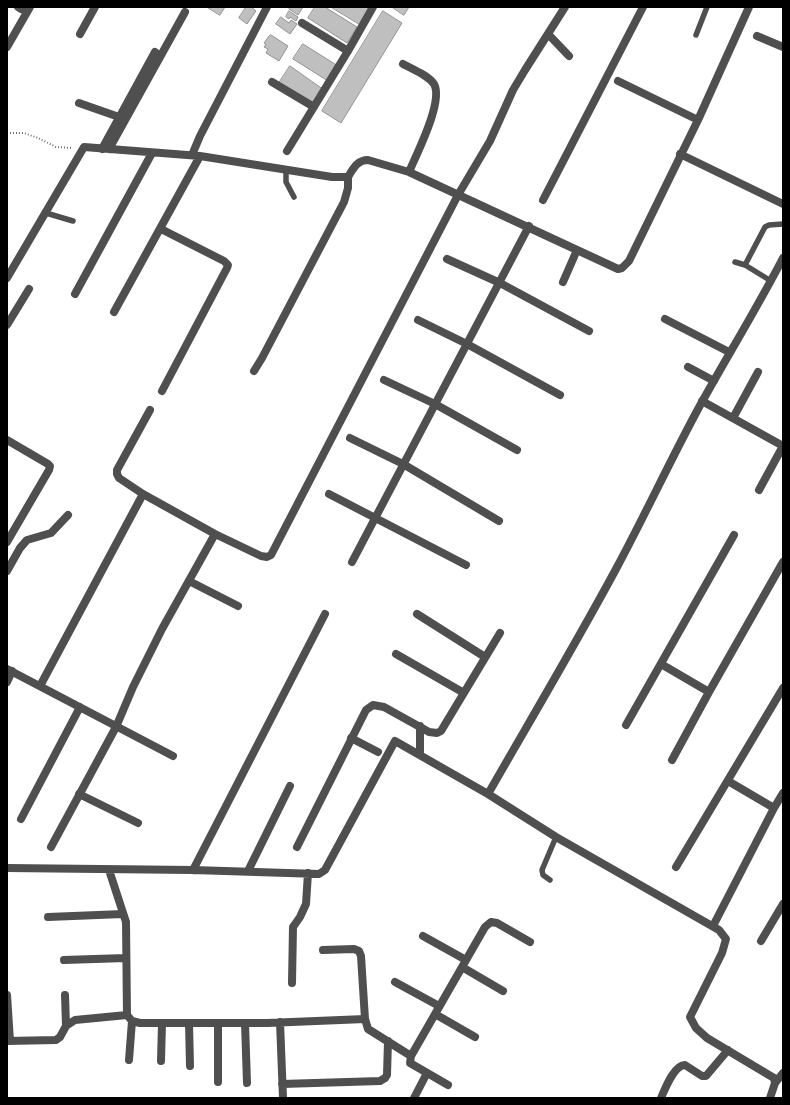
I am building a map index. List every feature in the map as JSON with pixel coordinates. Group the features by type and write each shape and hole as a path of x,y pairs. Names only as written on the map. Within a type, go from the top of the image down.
{"street":[{"path":"80,34 95,7"},
{"path":"192,155 200,136 267,7"},
{"path":"287,151 373,7"},
{"path":"150,410 117,470 119,478 143,494 215,534 261,556 267,557 271,555 458,195 490,141 513,90 565,7"},
{"path":"543,200 644,7"},
{"path":"254,372 344,202 348,188 348,177 356,164 364,160 409,172 529,226 618,269 625,266 698,120 748,7"},
{"path":"7,47 23,8"},
{"path":"105,149 185,12"},
{"path":"302,23 348,51"},
{"path":"548,34 569,56"},
{"path":"757,36 783,47"},
{"path":"105,149 119,117 155,52"},
{"path":"403,64 428,78 434,84 436,90 436,102 432,117 409,172"},
{"path":"618,81 698,120"},
{"path":"272,82 314,107"},
{"path":"79,102 119,117"},
{"path":"7,278 84,147 192,155 320,176 348,177"},
{"path":"75,294 152,153"},
{"path":"680,154 783,203"},
{"path":"114,312 200,156"},
{"path":"352,562 529,226"},
{"path":"161,229 224,261 228,265 162,391"},
{"path":"563,282 577,250"},
{"path":"488,794 615,570 702,401 783,258"},
{"path":"447,259 500,283 589,332"},
{"path":"8,321 28,289"},
{"path":"665,319 730,352"},
{"path":"418,320 467,344 560,395"},
{"path":"688,367 714,381"},
{"path":"733,418 758,372"},
{"path":"384,380 435,404 517,450"},
{"path":"702,401 783,446 759,490"},
{"path":"350,438 403,464 499,521"},
{"path":"7,440 50,466 49,470 11,527 7,542"},
{"path":"40,686 143,494"},
{"path":"329,494 466,565"},
{"path":"7,571 20,548 27,540 51,533 68,515"},
{"path":"51,847 116,727 153,649 215,534"},
{"path":"626,725 734,535"},
{"path":"672,760 783,562"},
{"path":"189,581 238,606"},
{"path":"193,870 326,614"},
{"path":"417,614 486,657"},
{"path":"297,847 366,710 373,705 384,707 429,732 441,731 500,632"},
{"path":"396,654 464,693"},
{"path":"661,664 709,692"},
{"path":"7,682 10,670 173,756"},
{"path":"676,868 783,688"},
{"path":"21,819 80,707"},
{"path":"420,726 420,755"},
{"path":"351,738 378,752"},
{"path":"7,868 248,871 319,874 325,870 393,742 397,741 488,794 556,837 719,930 726,939 722,953 690,1017 696,1028 707,1038 774,1078 775,1083"},
{"path":"728,781 774,808"},
{"path":"248,871 290,786"},
{"path":"80,794 138,823"},
{"path":"712,926 774,808 783,794"},
{"path":"109,870 126,922 126,958 130,1018 129,1060"},
{"path":"292,983 293,927 306,904 308,873"},
{"path":"761,941 783,904"},
{"path":"48,917 123,914"},
{"path":"448,1085 410,1063 411,1056 437,1010 485,927 491,922 497,923 530,942"},
{"path":"423,936 503,991"},
{"path":"324,950 354,949 359,951 361,956 364,1019 368,1029 411,1056"},
{"path":"64,960 126,958"},
{"path":"395,982 475,1037"},
{"path":"8,995 9,1041 58,1039 66,1026 75,1020 130,1018 140,1023 245,1023 364,1019"},
{"path":"65,995 66,1026"},
{"path":"280,1022 283,1098"},
{"path":"161,1061 162,1023"},
{"path":"189,1023 190,1066"},
{"path":"218,1023 218,1082"},
{"path":"245,1023 247,1083"},
{"path":"282,1084 380,1081 387,1075 388,1041"},
{"path":"661,1098 676,1068 681,1065 685,1065 702,1076 706,1076 728,1050"},
{"path":"414,1098 427,1073"},
{"path":"770,1098 775,1083 783,1073"}],"lane":[{"path":"696,35 707,7"},
{"path":"286,170 286,182 294,197"},
{"path":"46,213 74,221"},
{"path":"745,265 764,227 783,224"},
{"path":"735,262 745,265 771,281"},
{"path":"550,880 543,875 542,870 556,837"}],"path":[{"path":"7,133 24,133 56,147 76,149 84,147"}],"building":[{"path":"207,7 225,7 220,15"},
{"path":"246,7 251,7 256,11 247,24 239,18"},
{"path":"291,7 303,7 298,15 289,9"},
{"path":"315,7 325,7 357,27 347,43 308,18"},
{"path":"331,7 371,7 361,25"},
{"path":"392,7 409,7 404,15"},
{"path":"289,11 298,17 296,21 290,17 289,19 286,17"},
{"path":"383,11 402,23 341,123 322,111"},
{"path":"281,17 289,23 291,20 297,24 290,34 276,24"},
{"path":"271,35 288,46 279,61 266,53 268,49 264,47 266,44 264,43"},
{"path":"303,44 338,66 328,81 293,59"},
{"path":"290,66 324,90 312,106 279,83"}]}
